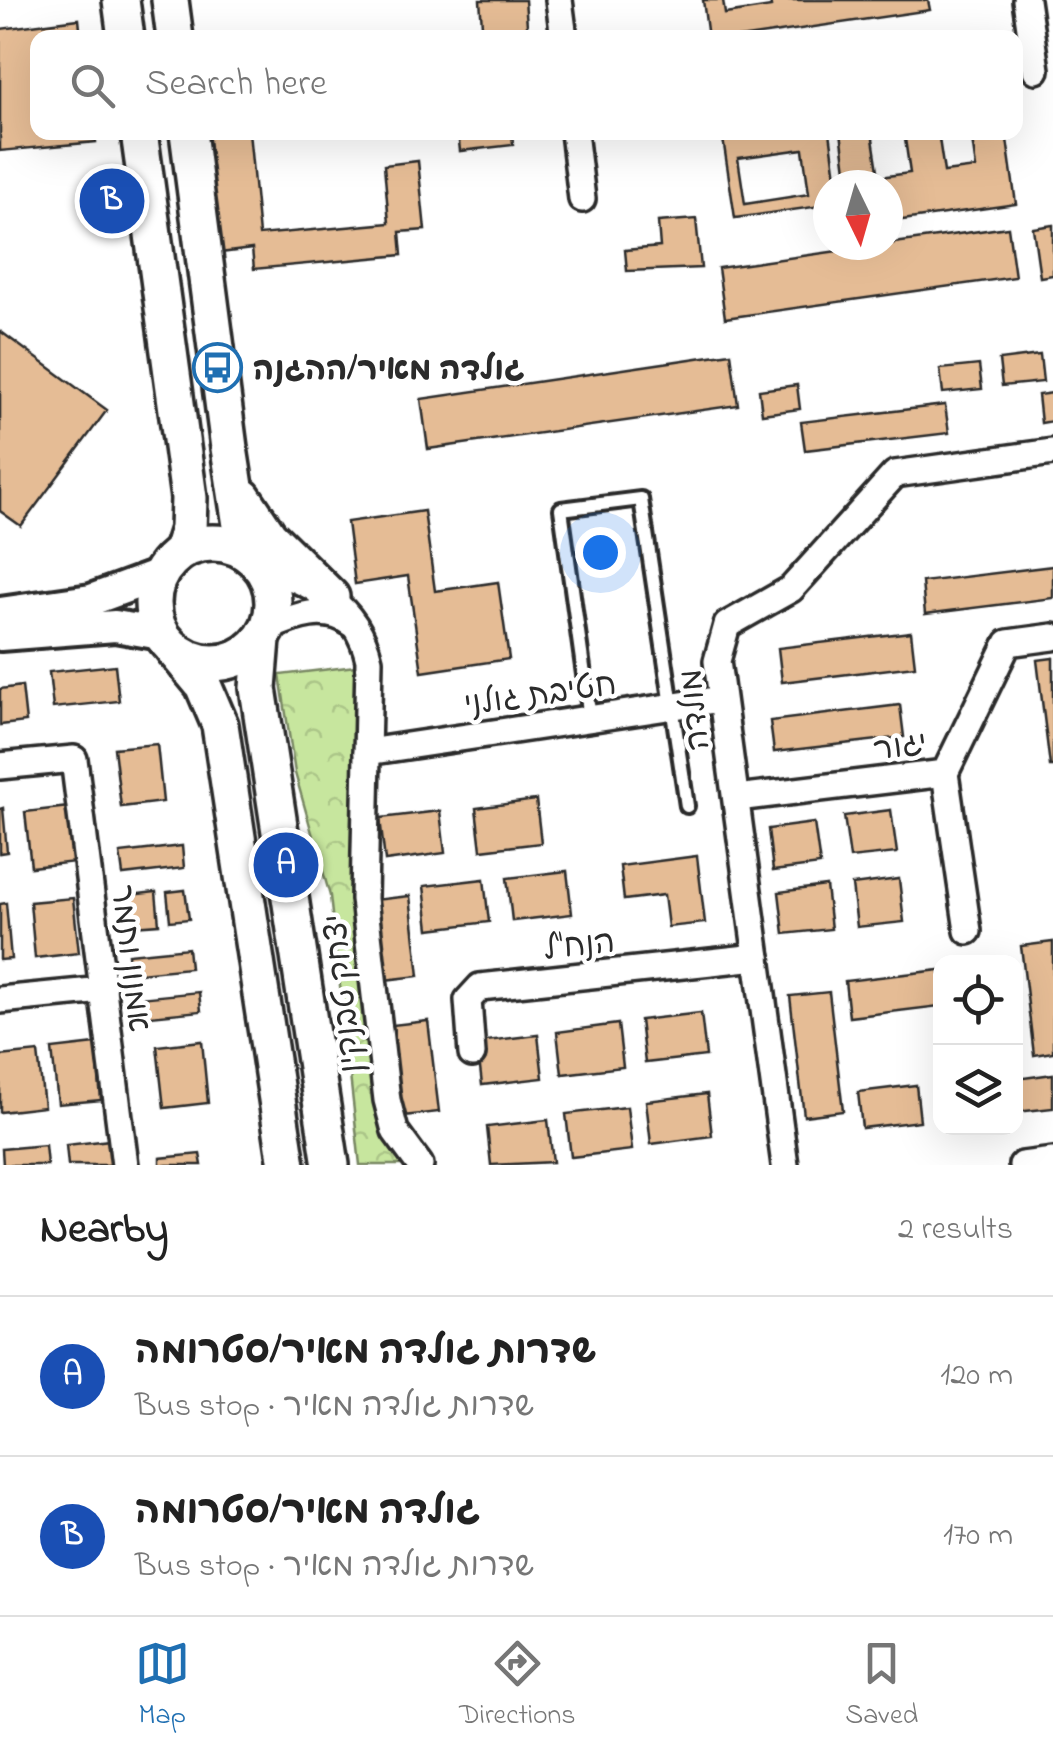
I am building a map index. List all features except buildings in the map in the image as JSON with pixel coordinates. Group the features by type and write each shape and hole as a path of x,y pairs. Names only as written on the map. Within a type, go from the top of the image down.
{"main road":[{"path":"121,0 125,30"},
{"path":"170,0 174,30"},
{"path":"140,140 189,498 188,529 152,600 168,642 203,685 220,724 287,1165"},
{"path":"189,140 231,464 255,561 273,596 258,688 331,1165"},
{"path":"231,464 257,521 330,598"},
{"path":"170,563 200,544 221,543 255,561"},
{"path":"168,642 191,660 221,663 248,652 265,634"}],"street":[{"path":"559,0 563,30"},
{"path":"1026,0 1036,70"},
{"path":"575,140 582,200"},
{"name":"מולדה","path":"785,1165 717,661 727,624 791,589 895,474 1053,452"},
{"name":"יצחק טבנקין","path":"255,561 306,582 330,598 358,630 369,660 364,899 386,1100 396,1132 420,1165"},
{"path":"0,612 91,600 170,563"},
{"path":"265,634 296,617 320,613 341,616 358,630"},
{"path":"0,636 116,626 168,642"},
{"name":"יגור","path":"737,798 944,773 1008,643 1053,637"},
{"name":"חטיבת גולני","path":"368,752 722,700"},
{"name":"אמנון ותמר","path":"0,766 74,759 125,1165"},
{"path":"944,773 968,932"},
{"name":"הנח\"ל","path":"472,1054 468,1000 480,988 757,957"},
{"path":"0,1000 103,990"},
{"path":"1022,1165 1053,1161"}],"lane":[{"path":"590,718 562,509 641,499 687,806"}],"green space":[{"path":"356,666 350,893 373,1097 384,1134 404,1165 360,1165 330,896 295,773 280,675"}],"place":[{"name":"גולדה מאיר/סטרומה","path":"112,201"},
{"name":"גולדה מאיר/ההגנה","path":"218,368"},
{"name":"שדרות גולדה מאיר/סטרומה","path":"286,865"}]}
